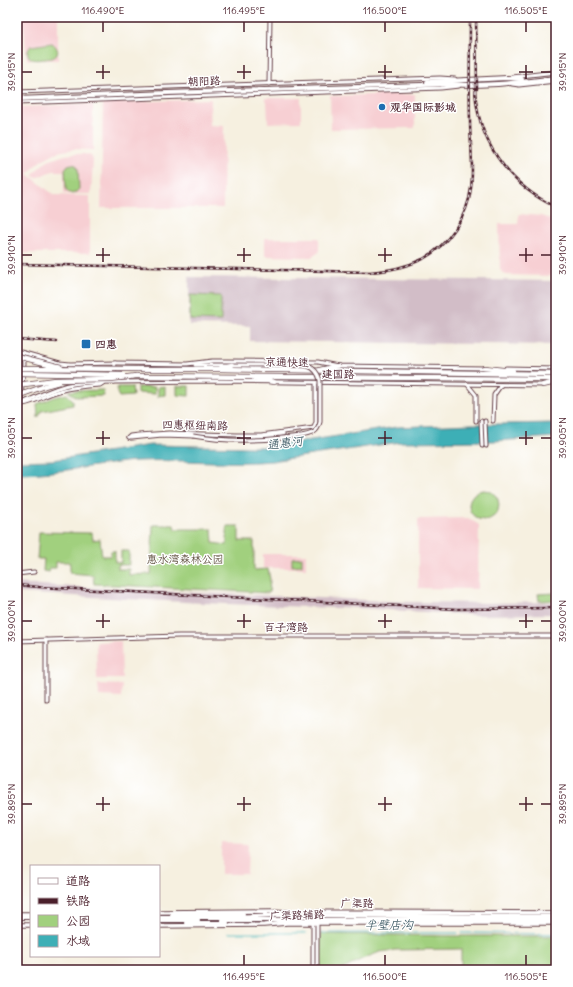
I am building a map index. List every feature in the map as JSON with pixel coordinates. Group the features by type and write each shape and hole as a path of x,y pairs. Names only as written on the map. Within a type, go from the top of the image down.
{"highway":[{"name":"朝阳路","path":"17,98 403,84 507,78 556,78"},
{"name":"朝阳路","path":"403,84 507,84 549,78"},
{"path":"17,356 70,366"},
{"path":"218,369 232,365"},
{"name":"京通快速","path":"17,368 70,366 136,369 556,374"},
{"path":"313,371 338,366"},
{"path":"484,368 546,374"},
{"name":"京通快速","path":"17,373 556,382"},
{"path":"17,396 48,385 74,381 136,376"},
{"path":"240,376 274,382"},
{"path":"17,385 56,380 74,381"},
{"path":"543,385 556,382"},
{"name":"广渠路","path":"160,917 239,914 253,916 556,917"},
{"path":"17,917 30,918"},
{"name":"广渠路","path":"160,917 239,923 257,920 556,922"}],"main road":[{"name":"广渠路","path":"160,917 272,911 556,913"},
{"path":"17,917 30,914"},
{"name":"广渠路辅路","path":"160,926 264,925 287,923 556,922"},
{"path":"17,925 30,925"}],"street":[{"path":"269,84 270,17"},
{"name":"朝阳路","path":"549,78 556,72"},
{"name":"朝阳路","path":"17,92 269,84 403,84"},
{"name":"朝阳路","path":"17,103 403,84"},
{"path":"17,352 70,366 110,364 110,382"},
{"path":"17,352 23,357 24,363 21,397 18,403"},
{"name":"建国路","path":"110,364 187,364 212,361 318,362 338,366 556,369"},
{"path":"114,364 114,382"},
{"path":"124,364 124,382"},
{"path":"187,364 306,365 311,366 318,374 320,380 320,422 319,427 312,434 254,441 216,440 192,436"},
{"name":"建国路","path":"18,403 65,386 74,381 543,385"},
{"path":"18,403 32,402 58,391 70,388 100,385 104,382"},
{"path":"314,428 316,422 316,382"},
{"path":"467,384 476,395 476,421"},
{"path":"493,421 494,395 501,385"},
{"path":"481,421 482,446"},
{"path":"486,421 486,446"},
{"name":"四惠枢纽南路","path":"310,427 314,428 263,437 162,435 129,438 139,435 168,433 261,435 310,427"},
{"path":"17,574 34,572"},
{"name":"百子湾路","path":"17,641 186,636 556,636"},
{"path":"46,640 46,700"},
{"path":"313,970 315,923"},
{"path":"315,923 317,970"}],"shaded area":[{"path":"23,17 58,17 58,60 27,60"},
{"path":"415,94 415,128 331,129 330,96"},
{"path":"265,98 301,98 301,122 268,123 267,101 265,101"},
{"path":"211,99 210,125 224,126 223,208 101,208 103,103"},
{"path":"93,104 93,150 74,149 57,152 42,160 28,174 54,195 90,196 90,253 17,253 17,107"},
{"path":"84,154 92,157 91,194 64,194 64,171 53,171 36,178 32,175 43,164 50,160 65,155"},
{"path":"519,214 541,216 556,221 556,276 506,275 500,270 499,224 518,224"},
{"path":"265,238 319,238 319,252 312,257 265,256"},
{"path":"189,277 556,281 556,345 250,341 250,326 189,325"},
{"path":"468,518 479,525 478,589 418,588 418,519"},
{"path":"263,554 306,554 306,568 263,568"},
{"path":"17,583 413,602 556,602 556,614 474,615 340,607 333,608 202,603 17,593"},
{"path":"121,641 122,679 97,679 96,642"},
{"path":"98,684 122,685 121,697 99,696"},
{"path":"221,843 248,844 247,874 221,874"}],"green space":[{"path":"52,43 58,51 55,57 36,60 29,57 28,51 31,46"},
{"path":"68,165 76,165 78,169 79,189 72,194 66,189 65,169"},
{"path":"190,295 221,296 221,321 190,320"},
{"path":"165,386 165,395 157,396 158,387"},
{"path":"177,386 189,386 189,396 177,395"},
{"path":"117,387 132,387 133,396 119,397"},
{"path":"137,387 155,387 155,394 137,393"},
{"path":"103,390 104,396 76,397 68,391"},
{"path":"67,394 73,400 73,405 42,411 38,418 37,404"},
{"path":"484,490 495,494 499,505 495,516 484,520 473,516 469,505 473,494"},
{"name":"惠水湾森林公园","path":"153,525 174,525 175,529 212,529 213,543 227,545 227,526 239,526 239,541 254,541 254,570 268,569 270,579 269,593 94,584 93,575 70,573 70,562 56,562 56,568 49,568 49,572 43,571 44,559 37,559 39,532 92,533 93,540 100,539 102,556 111,556 111,551 115,551 115,562 121,563 121,551 129,551 129,565 118,565 118,569 129,569 129,575 151,574"},
{"path":"302,557 302,565 292,566 292,558"},
{"path":"556,593 556,600 539,601 538,594"},
{"path":"320,934 556,936 556,970 461,970 461,949 395,950 380,952 362,959 342,970 320,970"}],"water":[{"path":"556,423 556,437 495,441 400,442 272,461 134,461 49,472 17,474 17,461 53,460 150,445 265,447 397,427"}],"waterway":[{"name":"半壁店沟","path":"228,933 306,933"},
{"name":"半壁店沟","path":"321,933 458,933"},
{"name":"半壁店沟","path":"462,933 556,934"}],"railway":[{"path":"17,264 370,272 397,268 423,259 441,246 455,229 466,209 469,199 472,171 470,129 470,17"},
{"path":"476,17 477,89"},
{"path":"475,84 481,123 488,141 498,158 509,173 523,186 539,198 556,207"},
{"path":"17,339 57,342"},
{"path":"17,585 457,609 556,608"}],"place":[{"name":"观华国际影城","path":"382,107"},
{"name":"四惠","path":"86,344"}],"water label":[{"name":"通惠河","path":"285,443"}]}
